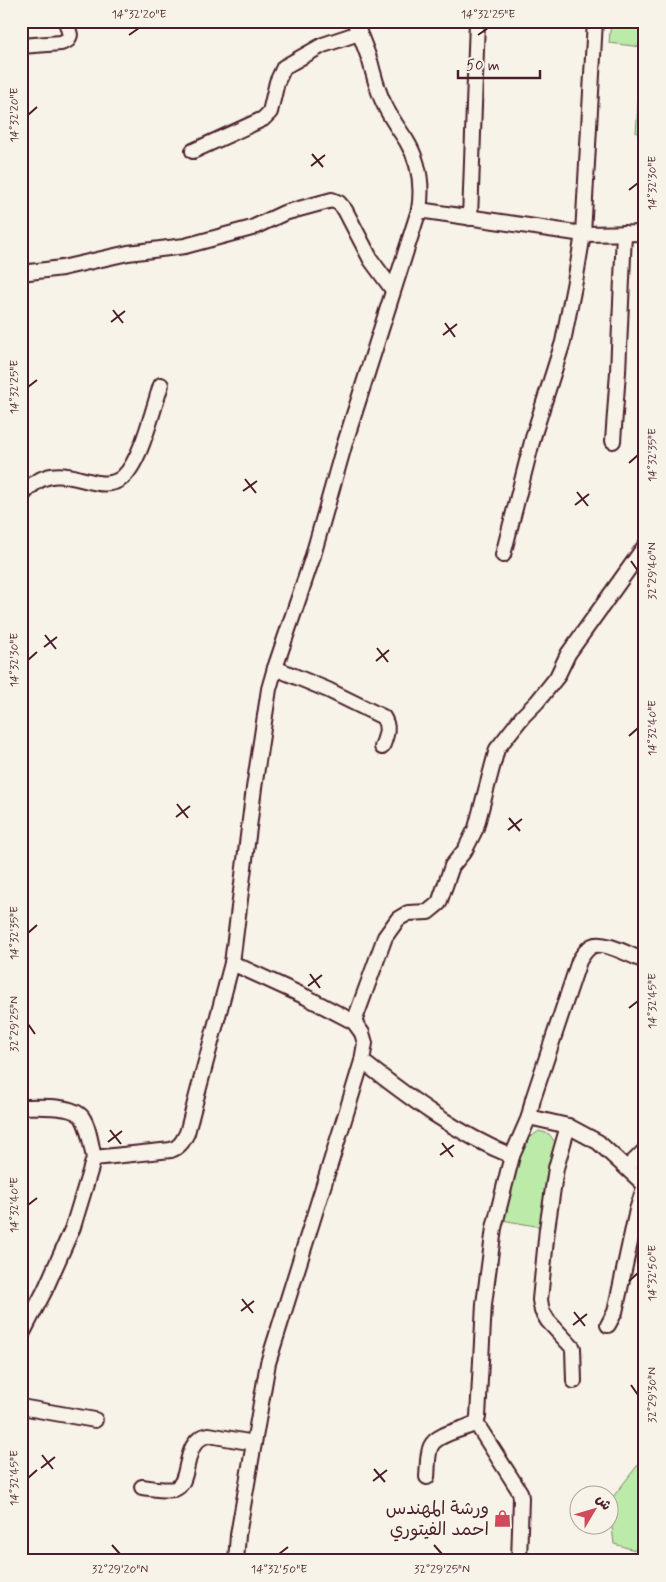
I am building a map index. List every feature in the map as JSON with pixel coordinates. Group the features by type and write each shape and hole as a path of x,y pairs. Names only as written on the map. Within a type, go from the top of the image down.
{"street":[{"path":"21,46 61,43 68,40 70,34 66,21"},
{"path":"470,218 477,21"},
{"path":"502,555 534,434 563,342 583,234 595,21"},
{"path":"94,1158 171,1150 177,1148 182,1143 188,1133 232,963 254,788 269,689 312,559 344,446 419,210 421,195 420,176 415,157 383,103 357,27 284,67 277,82 270,112 263,119 193,151"},
{"path":"21,273 62,268 128,253 185,246 252,228 284,213 332,200 339,203 345,210 371,260 393,290"},
{"path":"419,210 583,234 645,233"},
{"path":"613,441 624,233"},
{"path":"21,497 29,486 40,479 52,475 105,484 114,484 122,478 135,461 161,385"},
{"path":"354,1022 385,937 391,927 398,919 408,913 428,912 439,903 452,866 465,850 476,828 497,749 556,677 573,647 645,546"},
{"path":"275,668 328,690 383,717 387,722 388,731 382,747"},
{"path":"519,1561 520,1492 476,1423 484,1304 494,1228 512,1156 529,1117 533,1099 579,961 592,946 600,944 645,962"},
{"path":"232,963 306,997 354,1022 362,1033 365,1043 362,1061 268,1363 238,1535 236,1561"},
{"path":"362,1061 436,1115 491,1147 512,1156"},
{"path":"21,1107 61,1108 81,1116 94,1158 73,1227 45,1290 21,1336"},
{"path":"529,1117 568,1126 598,1142 645,1185 637,1210 615,1312 608,1325"},
{"path":"568,1126 556,1168 547,1229 540,1300 545,1316 573,1348 574,1381"},
{"path":"628,1168 645,1150"},
{"path":"21,1406 94,1420"},
{"path":"427,1477 431,1446 435,1440 476,1423"},
{"path":"142,1487 174,1489 179,1487 183,1481 191,1451 202,1437 215,1436 254,1443"}],"green space":[{"path":"611,21 645,21 645,133 636,133 642,47 609,43"},
{"path":"539,1131 549,1134 558,1146 541,1227 502,1220 520,1150 528,1139"},
{"path":"645,1462 645,1553 614,1544 613,1534 618,1534 618,1490 637,1466"}],"place":[{"name":"ورشة المهندس احمد الفيتوري","path":"503,1518"}]}
